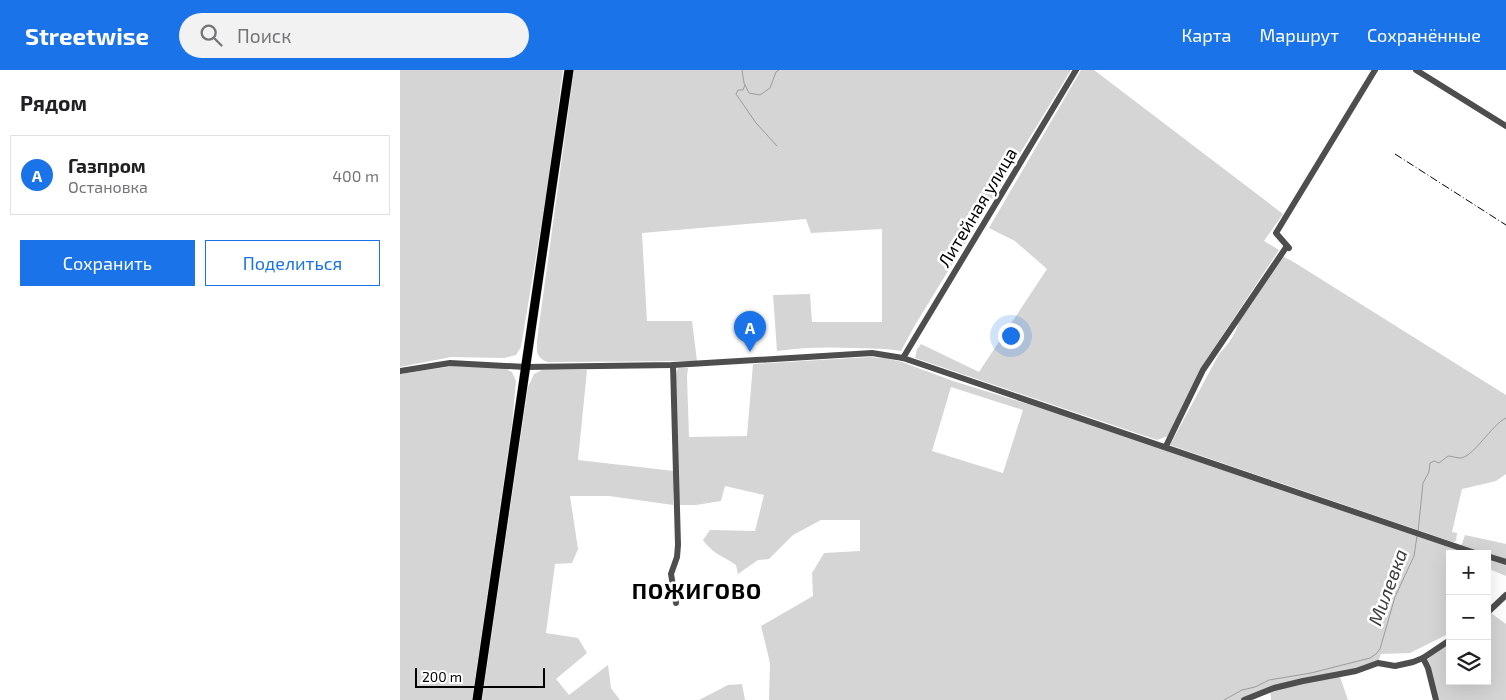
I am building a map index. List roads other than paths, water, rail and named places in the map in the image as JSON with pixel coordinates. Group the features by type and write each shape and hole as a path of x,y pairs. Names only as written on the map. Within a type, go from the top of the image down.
{"highway":[{"path":"477,700 569,70"}],"street":[{"name":"Литейная улица","path":"903,358 1076,70"},
{"path":"1166,446 1203,370 1288,247 1276,234 1375,70"},
{"path":"1416,70 1506,126"},
{"path":"400,371 450,362 526,367 673,365 872,353 903,358 1166,446 1466,550"},
{"path":"673,365 678,545 677,556 671,574 676,603"},
{"path":"1491,557 1506,562"},
{"path":"1491,609 1506,595"},
{"path":"1244,700 1274,688 1303,680 1356,671 1378,663 1396,666 1413,662 1423,658 1446,643"},
{"path":"1423,658 1428,668 1436,700"}],"waterway":[{"path":"742,70 744,83 749,93 760,95 770,88 776,72 779,70"},
{"path":"745,85 743,90 738,90 736,94 756,123 777,146"},
{"name":"Милевка","path":"1418,532 1423,483 1429,472 1430,463 1434,461 1439,463 1448,456 1465,457 1506,418"},
{"name":"Милевка","path":"1224,700 1242,690 1255,687 1269,680 1311,673 1370,658 1376,654 1380,649 1395,597 1414,556 1417,536"}],"railway":[{"path":"1395,154 1506,225"}],"place":[{"name":"Газпром","path":"750,352"}],"district":[{"name":"ПОЖИГОВО","path":"697,590"}]}
